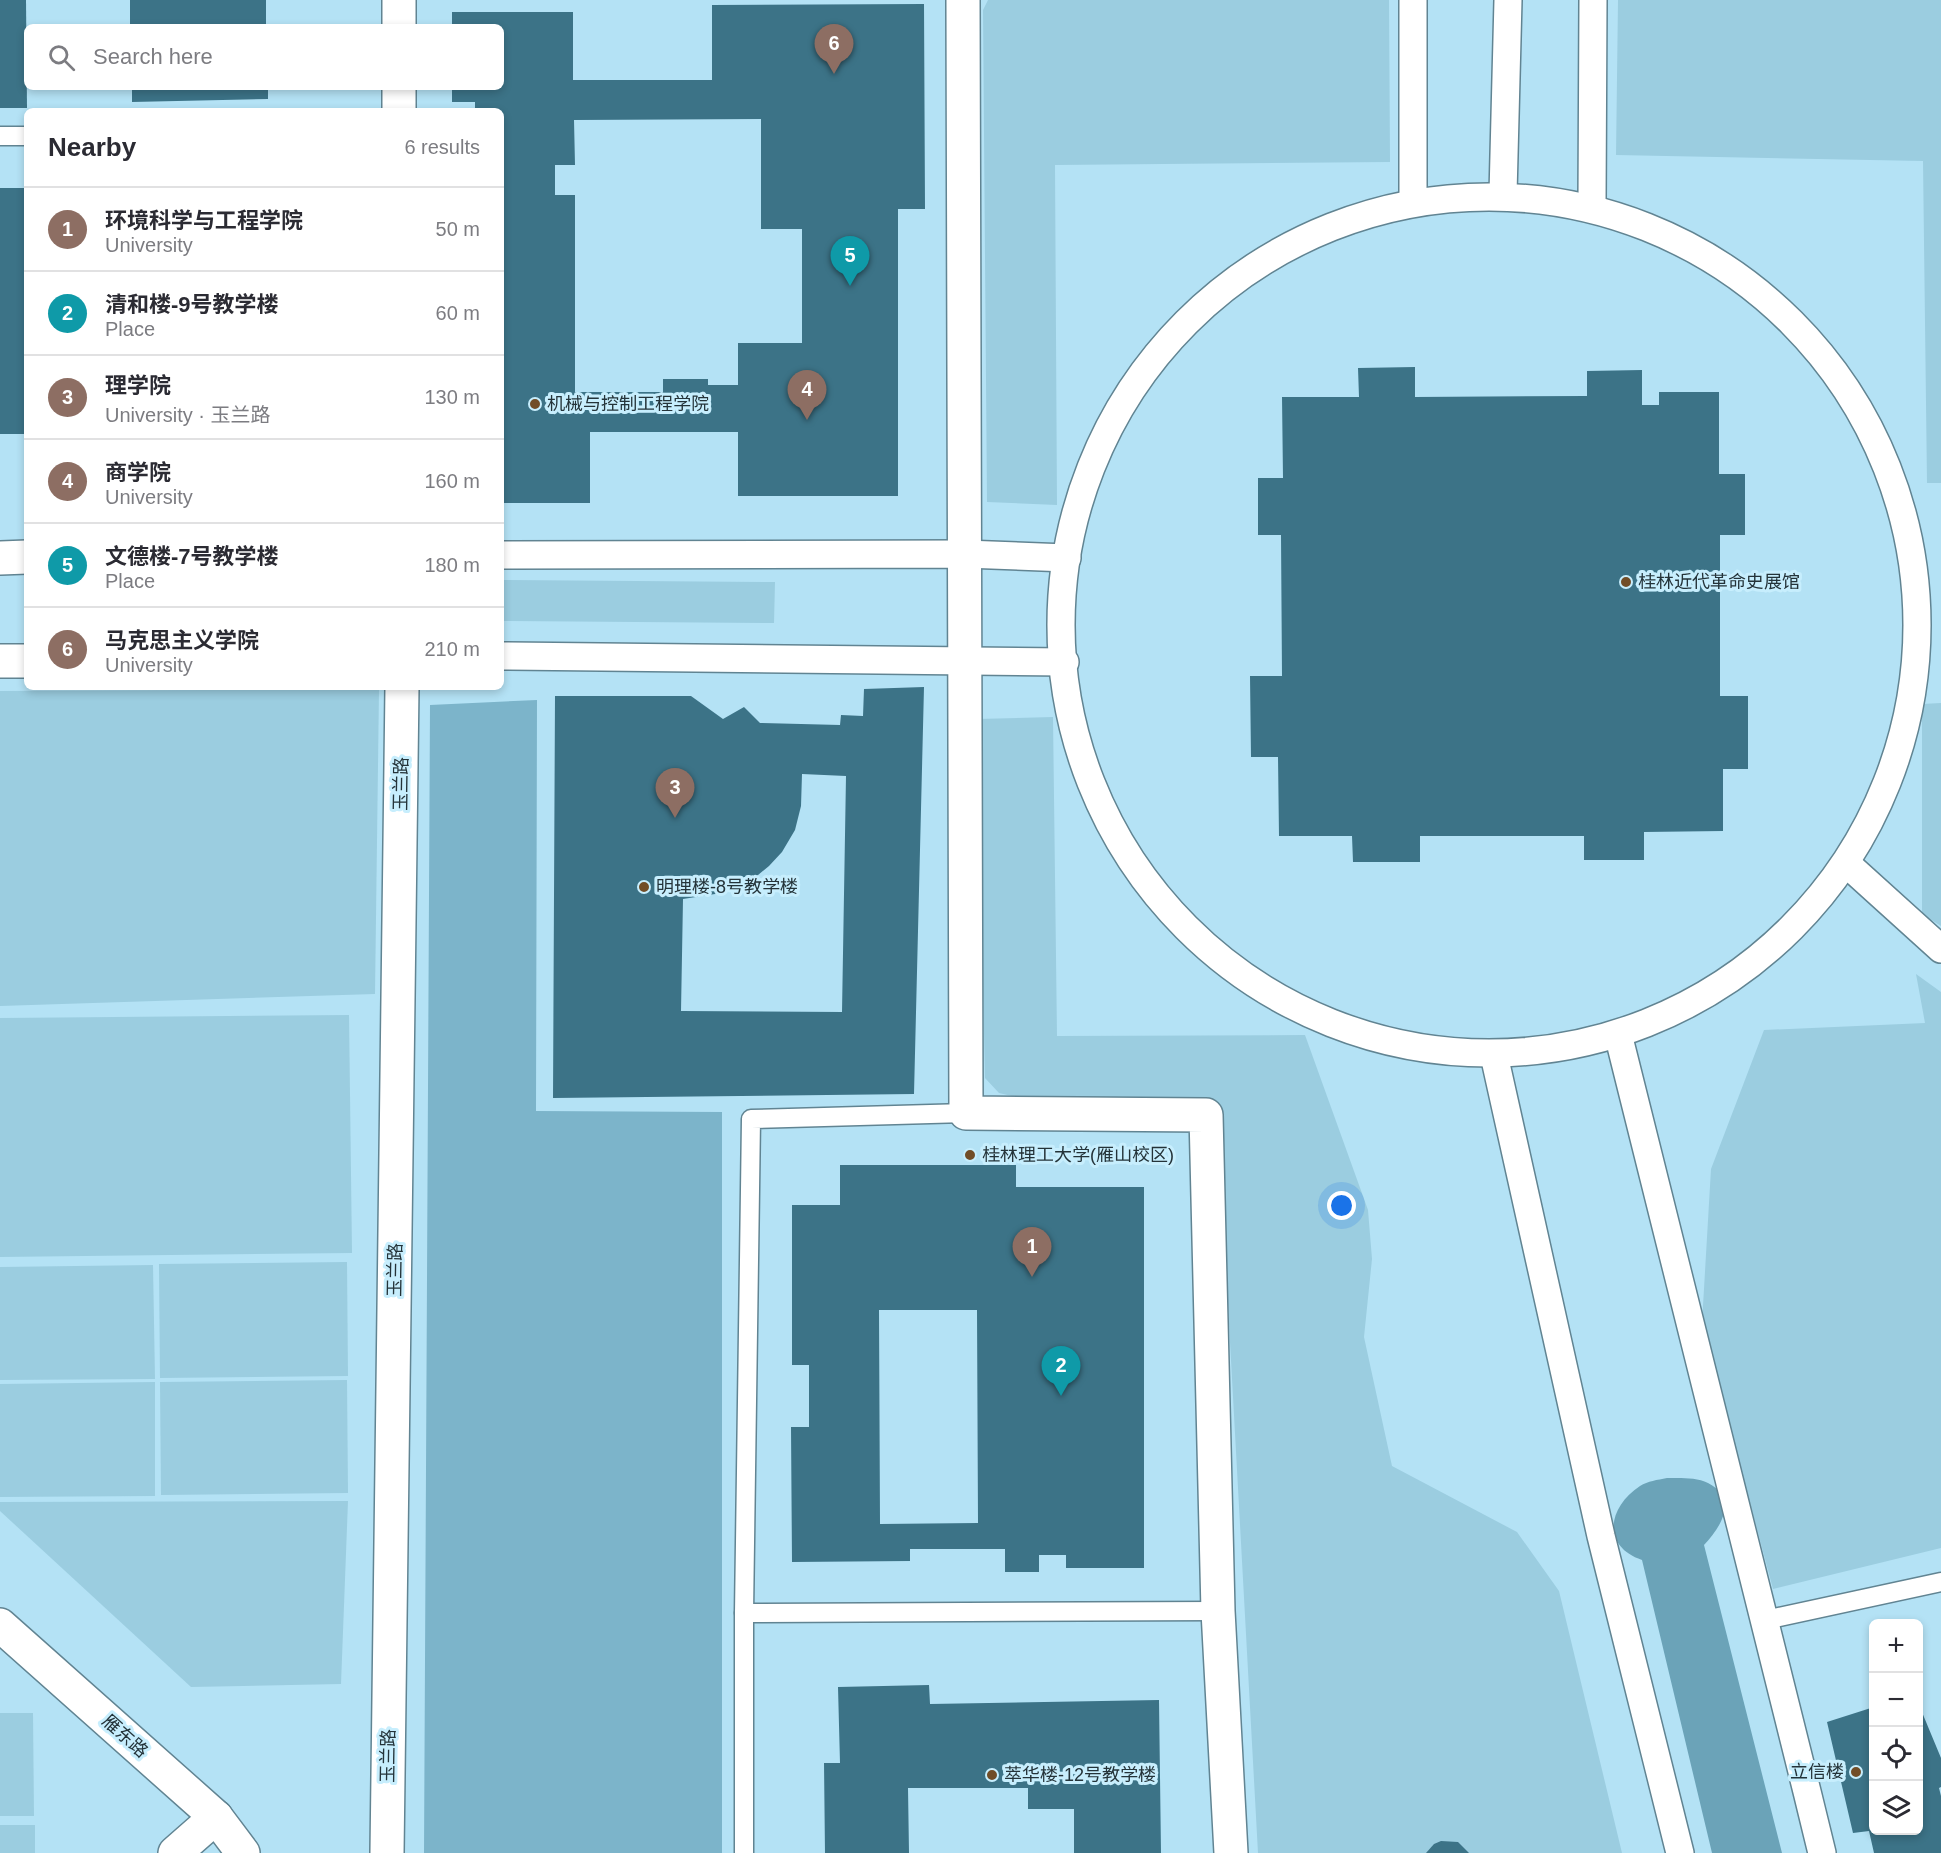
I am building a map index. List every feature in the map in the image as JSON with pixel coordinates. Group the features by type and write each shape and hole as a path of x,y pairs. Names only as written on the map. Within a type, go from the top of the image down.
{"street":[{"path":"399,0 399,24"},
{"path":"963,0 966,1113 1206,1115 1218,1611 1231,1853"},
{"path":"1413,0 1413,199"},
{"path":"1503,194 1508,0"},
{"path":"1592,203 1593,0"},
{"path":"399,90 399,108"},
{"path":"1503,194 1535,195 1592,203 1661,230 1721,263 1777,305 1825,358 1861,415 1893,481 1909,550 1929,620 1897,759 1878,804 1847,864 1795,925 1731,981 1619,1038 1494,1055 1452,1057 1409,1050 1365,1038 1324,1023 1262,988 1204,946 1172,915 1145,883 1113,838 1084,777 1068,701 1063,610 1067,558 1086,489 1113,422 1155,361 1200,309 1258,263 1317,232 1374,210 1413,199 1503,194"},
{"path":"504,555 965,554 1067,558"},
{"path":"0,558 24,557"},
{"path":"504,656 1065,662"},
{"path":"0,661 24,661"},
{"name":"玉兰路","path":"387,1853 402,690"},
{"path":"1847,864 1941,949"},
{"path":"1619,1038 1712,1415 1766,1620 1822,1853"},
{"path":"1494,1055 1601,1536 1680,1853"},
{"name":"雁东路","path":"0,1625 216,1817 243,1853"},
{"path":"175,1853 216,1817"}],"lane":[{"path":"0,136 24,136"},
{"path":"744,1853 744,1613 751,1119 966,1113"},
{"path":"1766,1620 1941,1582"},
{"path":"744,1613 1218,1611"}],"shaded area":[{"name":"桂林理工大学(雁山校区)","path":"0,0 1941,0 1941,1853 0,1853"},
{"path":"988,0 1389,0 1390,162 1055,165 1057,505 987,502 983,10"},
{"path":"1618,0 1941,0 1941,483 1927,483 1923,161 1616,155"},
{"path":"504,580 775,582 774,623 504,621"},
{"path":"379,690 375,994 0,1006 0,691"},
{"path":"537,700 536,1111 722,1112 722,1853 424,1853 430,705"},
{"path":"1941,703 1941,926 1922,914 1922,704"},
{"path":"1053,717 1057,1036 1305,1035 1368,1210 1372,1259 1364,1337 1392,1466 1517,1532 1559,1591 1622,1853 1258,1853 1217,1105 1016,1097 999,1093 985,1078 977,719"},
{"path":"1916,974 1941,992 1941,1548 1773,1589 1702,1323 1711,1169 1764,1030 1925,1023"},
{"path":"349,1015 352,1253 0,1257 0,1018"},
{"path":"347,1262 348,1376 160,1378 159,1264"},
{"path":"153,1265 155,1379 0,1380 0,1267"},
{"path":"347,1380 348,1493 161,1495 160,1382"},
{"path":"155,1382 155,1496 0,1497 0,1384"},
{"path":"1667,1478 1703,1481 1723,1497 1725,1505 1721,1522 1704,1545 1782,1853 1712,1853 1642,1560 1629,1554 1615,1536 1616,1515 1621,1504 1629,1495 1643,1484"},
{"path":"348,1501 341,1684 191,1687 0,1511 0,1502"},
{"path":"0,1713 33,1713 34,1816 0,1816"},
{"path":"0,1825 35,1825 35,1853 0,1853"}],"building":[{"path":"0,0 26,0 24,90 27,90 27,108 0,108"},
{"path":"130,0 266,0 266,24 130,24"},
{"path":"924,4 925,209 898,209 898,496 738,496 738,432 590,432 590,503 504,503 504,108 475,108 475,102 452,102 452,90 504,90 504,24 452,24 452,12 573,12 573,80 712,80 712,5","holes":["761,119 761,229 802,229 802,343 738,343 738,385 708,385 708,379 663,379 663,392 575,392 575,195 555,195 555,165 575,165 574,120"]},
{"path":"132,90 268,90 268,99 132,102"},
{"path":"0,188 24,188 24,434 0,434"},
{"path":"1415,367 1415,397 1587,396 1587,371 1642,370 1642,405 1659,405 1659,392 1719,392 1719,474 1745,474 1745,535 1720,535 1720,696 1748,696 1748,769 1723,769 1723,831 1644,832 1644,860 1584,860 1584,836 1420,836 1420,862 1353,862 1352,836 1279,836 1278,757 1251,757 1250,676 1282,676 1281,535 1258,535 1258,478 1283,478 1282,397 1359,397 1358,368"},
{"name":"明理楼-8号教学楼","path":"924,687 914,1094 553,1098 555,696 691,696 723,719 744,707 760,723 840,725 841,715 863,716 864,689","holes":["802,774 846,776 842,1012 681,1011 683,899 715,894 752,880 769,866 782,852 795,830 801,806"]},
{"path":"840,1165 1016,1165 1016,1187 1144,1187 1144,1568 1066,1568 1066,1555 1039,1555 1039,1572 1005,1572 1005,1549 910,1549 910,1561 792,1562 791,1427 809,1427 809,1365 792,1365 792,1205 840,1205","holes":["879,1310 977,1310 978,1523 880,1524"]},
{"name":"萃华楼-12号教学楼","path":"929,1685 930,1704 1159,1700 1161,1853 1074,1853 1074,1809 1028,1809 1028,1788 908,1788 909,1853 825,1853 824,1763 840,1763 838,1687"},
{"name":"立信楼","path":"1869,1709 1869,1831 1853,1833 1827,1722"},
{"name":"立信楼","path":"1923,1715 1941,1758 1941,1787 1939,1788 1941,1853 1874,1853 1870,1835 1923,1835"},
{"path":"1441,1841 1458,1842 1469,1853 1426,1853 1434,1844"}],"place":[{"name":"马克思主义学院","path":"834,74"},
{"name":"文德楼-7号教学楼","path":"850,286"},
{"name":"机械与控制工程学院","path":"535,404"},
{"name":"商学院","path":"807,420"},
{"name":"桂林近代革命史展馆","path":"1626,582"},
{"name":"理学院","path":"675,818"},
{"name":"明理楼-8号教学楼","path":"644,887"},
{"name":"桂林理工大学(雁山校区)","path":"970,1155"},
{"name":"环境科学与工程学院","path":"1032,1277"},
{"name":"清和楼-9号教学楼","path":"1061,1396"},
{"name":"立信楼","path":"1856,1772"},
{"name":"萃华楼-12号教学楼","path":"992,1775"}]}
